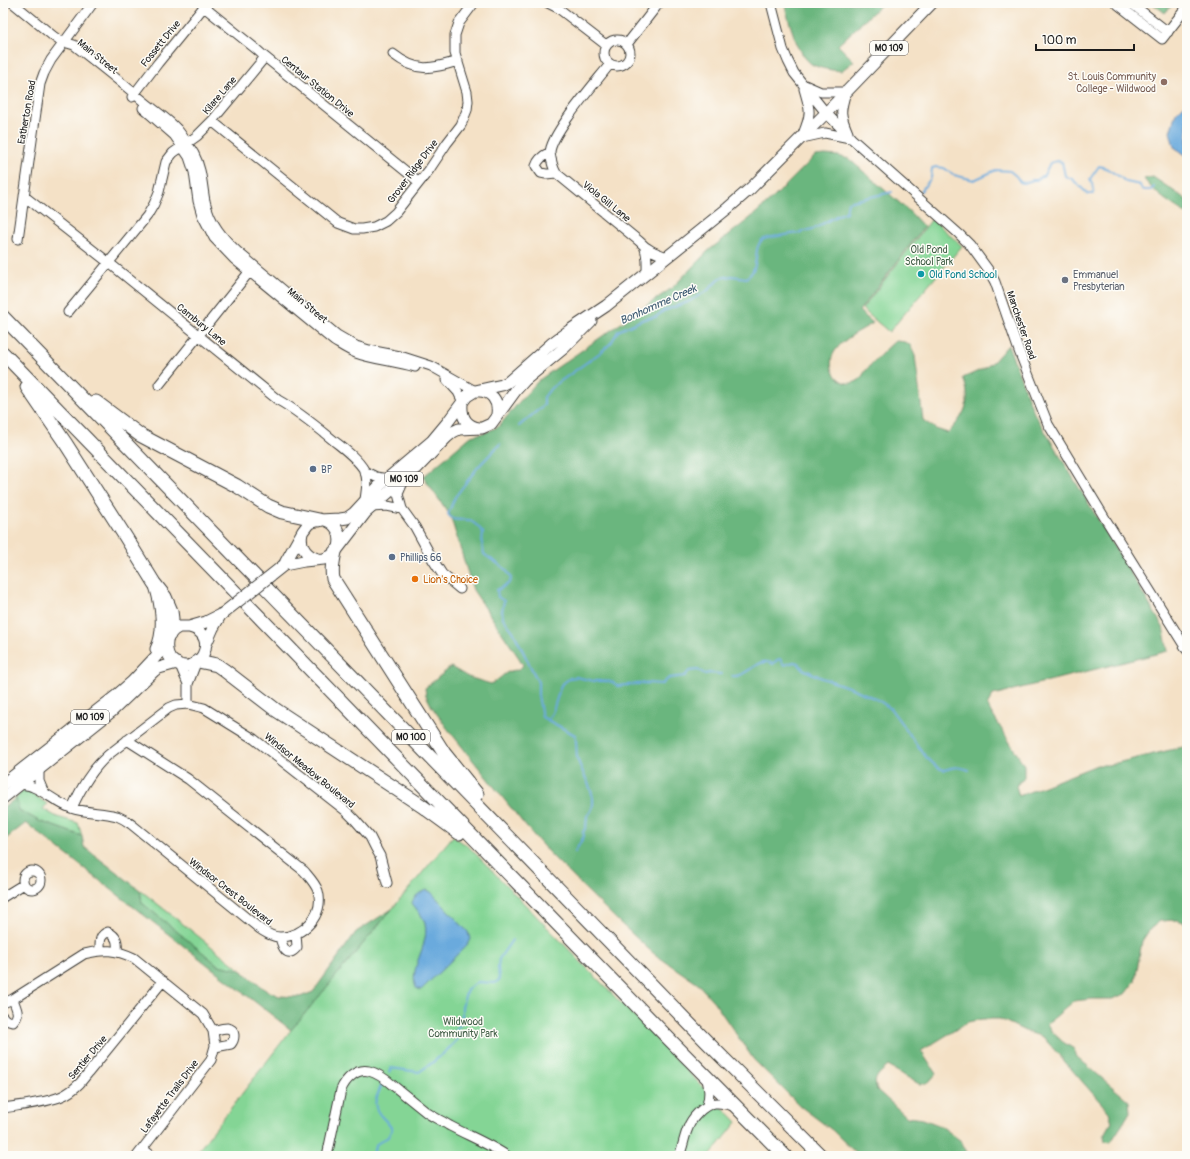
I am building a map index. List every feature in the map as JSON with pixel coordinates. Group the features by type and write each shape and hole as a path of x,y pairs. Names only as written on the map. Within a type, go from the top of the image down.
{"highway":[{"name":"MO 100","path":"3,317 701,1036 821,1156"},
{"name":"MO 100","path":"3,354 707,1078 785,1156"},
{"path":"3,354 66,444 154,583 165,597 171,611 172,619 168,638"},
{"path":"62,377 140,435 237,486 268,506 282,512 322,520"},
{"path":"337,549 332,564 333,578 444,753 493,815 502,830"},
{"path":"197,662 217,665 276,710 422,806 494,859"}],"main road":[{"name":"MO 109","path":"284,565 327,558 337,549 366,512 368,504 388,479 432,441 467,396 477,391 502,385 508,382 557,339 606,306 728,208 802,138 932,3"},
{"name":"MO 109","path":"3,784 132,682 162,650 174,630 179,627 206,622 222,614 284,565 309,523 322,520 347,518 404,479 453,432 485,427 491,424 509,397 525,380 564,348 606,306"},
{"path":"477,391 488,393 495,399 498,414"},
{"path":"462,403 462,413 466,421 479,428"},
{"path":"322,520 334,525 338,530 340,537 337,549"},
{"path":"303,531 301,540 304,550 311,557 321,559"},
{"path":"150,662 159,643 160,637 160,606 154,583"},
{"name":"MO 109","path":"3,798 111,712 155,670 178,664 189,665 197,662 204,654 206,644 213,628 222,614"},
{"path":"189,626 200,633 206,644"},
{"path":"168,638 166,648 168,654 178,664"}],"street":[{"name":"Main Street","path":"13,3 53,36 64,42 71,50 133,95 184,146 199,165 205,201 214,226 227,243 239,254 337,335 347,341 356,346 369,350 400,356 431,366 477,391"},
{"name":"Eatherton Road","path":"18,239 40,84 51,60 93,3"},
{"name":"Grover Ridge Drive","path":"212,121 333,220 350,228 362,229 381,224 396,212 429,170 461,125 465,116 468,101 467,92 456,53 455,35 458,23 474,3"},
{"path":"548,3 558,8 606,45"},
{"path":"627,44 659,3"},
{"name":"Manchester Road","path":"771,3 788,61 802,84 826,113 850,138 970,245 995,282 1019,351 1048,424 1187,650"},
{"path":"1116,3 1165,35"},
{"path":"1131,3 1165,35"},
{"name":"Centaur Station Drive","path":"206,5 265,57 419,182"},
{"name":"Fossett Drive","path":"133,95 206,5"},
{"path":"1165,35 1187,7"},
{"path":"616,40 624,41 627,44 630,51 629,59 626,63 618,66 610,64 605,58 604,53 606,45 609,42 616,40"},
{"path":"393,54 415,67 423,68 430,68 458,61"},
{"name":"Kilare Lane","path":"68,312 147,216 159,192 166,162 173,153 184,146 212,121 265,57"},
{"name":"Viola Gill Lane","path":"610,64 566,120 555,137 550,152 540,158 536,166 541,173 556,173 644,246 667,257"},
{"path":"802,84 821,92 846,92 841,109 850,138"},
{"path":"802,84 810,111 809,119 802,138"},
{"path":"802,138 825,133 850,138"},
{"name":"Main Street","path":"184,146 194,172 198,201 202,215 214,238 234,259 334,341 345,348 355,353 410,365 440,375 449,381 458,392 462,403"},
{"path":"550,152 556,173"},
{"name":"Cambury Lane","path":"24,196 199,335 278,400 289,406 320,429 348,452 364,471"},
{"path":"644,246 648,262 647,273"},
{"path":"159,385 250,271"},
{"path":"364,471 376,477 388,479"},
{"path":"364,471 367,483 368,504 402,509"},
{"path":"404,479 398,494 402,509 416,527 432,560 442,574 460,589"},
{"path":"188,684 197,662"},
{"path":"178,664 188,684 188,704"},
{"name":"Windsor Meadow Boulevard","path":"72,808 85,782 102,760 169,708 176,705 188,704 204,708 247,734 346,811 370,837 380,856 387,883"},
{"path":"127,740 188,779 304,871 318,892 317,912 308,926 296,934 280,937 286,951 291,952 297,946 296,934"},
{"path":"39,770 39,781 44,793"},
{"name":"Windsor Crest Boulevard","path":"21,784 32,786 72,808 89,813 118,817 131,824 260,929 268,934 280,937"},
{"path":"3,897 24,884"},
{"path":"100,950 101,938 104,933 108,932 113,934 117,939 117,951"},
{"path":"3,1003 13,999 84,954 100,950 117,951 134,958 201,1012 213,1031 215,1047 230,1044 234,1040 232,1031 227,1028 213,1031"},
{"name":"Sentier Drive","path":"3,1108 54,1099 64,1095 74,1088 80,1083 163,981"},
{"path":"3,1017 8,1021 13,1022 17,1018 18,1013 13,999"},
{"name":"Lafayette Trails Drive","path":"140,1152 211,1060 215,1047"},
{"path":"327,1156 341,1090 344,1083 354,1074 367,1070 387,1081 426,1112 507,1156"},
{"path":"679,1156 688,1126 707,1105 709,1091 707,1078"},
{"path":"707,1105 722,1103 735,1106"},
{"path":"140,1152 152,1156"}],"green space":[{"path":"784,3 883,3 838,45 854,61 841,71 830,70 813,65 807,60 802,54 794,37"},
{"path":"1152,3 1174,3 1165,13"},
{"path":"825,155 849,159 909,211 924,227 859,311 873,323 848,339 835,351 831,364 836,376 841,381 853,383 859,380 869,366 895,341 906,342 912,348 915,356 923,420 936,429 948,433 958,421 967,401 966,387 963,378 985,368 994,361 1008,345 1034,413 1163,627 1168,651 993,695 987,706 1024,765 1024,777 1016,786 1019,796 1097,765 1108,765 1187,746 1187,923 1177,920 1160,921 1150,929 1142,941 1135,981 1125,994 1112,999 1074,1001 1047,1024 1052,1032 1074,1049 1077,1057 1129,1101 1130,1112 1111,1142 1105,1141 1104,1136 1112,1122 1109,1112 1043,1037 1025,1031 1000,1019 982,1019 968,1022 921,1051 936,1074 928,1083 919,1084 888,1066 877,1076 875,1082 877,1090 907,1117 923,1119 941,1126 961,1141 969,1156 859,1156 832,1130 800,1106 754,1060 714,1002 698,984 653,953 549,853 447,728 432,707 426,695 425,688 451,667 468,677 491,684 510,671 519,670 523,665 473,590 450,515 423,477 471,436 487,432 499,426 539,380 672,288 708,251 773,198 815,156"},
{"path":"1153,177 1187,200 1187,214 1158,194 1144,179"},
{"name":"Old Pond School Park","path":"932,219 962,246 889,332 862,309"},
{"path":"23,790 28,790 47,804 43,809 57,817 78,823 82,836 39,821 19,810 16,798"},
{"path":"16,798 19,810 39,821 82,836 84,847 140,890 142,903 218,965 241,970 264,989 279,996 300,997 313,992 356,932 392,909 291,1030 26,823 3,841 3,808"},
{"name":"Wildwood Community Park","path":"453,836 469,847 737,1122 710,1156 194,1156 291,1030"},
{"path":"140,890 241,970 218,965 142,903"}],"water":[{"path":"1187,102 1187,156 1174,147 1170,132 1176,113"},
{"path":"427,890 431,892 468,932 470,939 467,945 421,990 416,988 414,980 426,932 422,916 412,903 414,898"}],"waterway":[{"name":"Bonhomme Creek","path":"921,191 931,178 932,168 936,167 944,168 954,175 974,180 996,170 1010,171 1020,182 1024,183 1037,180 1044,175 1050,163 1057,161 1062,162 1065,176 1072,179 1088,194 1093,194 1094,189 1090,179 1099,166 1106,168 1126,182 1140,185 1142,190 1151,190 1154,187"},
{"name":"Bonhomme Creek","path":"519,426 544,405 544,397 551,388 601,352 611,343 618,331 644,319 656,317 663,311 688,302 707,291 720,278 732,276 746,278 751,274 755,264 757,248 762,240 798,233 814,228 835,216 846,212 848,202 892,192"},
{"name":"Bonhomme Creek","path":"500,444 478,467 455,497 448,514 453,519 468,520 475,523 483,532 482,543 484,554 503,567 509,575 511,579 508,584 497,590 498,597 504,601 502,611 503,618 513,631 538,682 538,695 542,717 575,735 577,757 590,787 593,803 592,810 587,816 586,827 583,832 584,836 575,852"},
{"path":"732,676 737,676 763,662 773,664 780,659 784,665 794,662 798,663 803,669 822,678 854,689 878,700 890,708 926,757 938,768 945,770 957,767 969,770"},
{"path":"548,720 553,711 561,685 570,678 576,677 594,681 612,682 617,686 647,683 662,684 669,678 685,676 689,671 698,670 705,674 721,674"},
{"name":"Bonhomme Creek","path":"389,1072 391,1068 419,1072 439,1057 457,1040 456,1030 462,1022 462,1007 467,989 478,982 495,983 499,980 499,959 512,940"},
{"name":"Bonhomme Creek","path":"373,1156 375,1145 388,1137 392,1129 378,1112 375,1104 383,1082"}],"place":[{"name":"St. Louis Community College - Wildwood","path":"1164,82"},
{"name":"Old Pond School","path":"921,274"},
{"name":"Emmanuel Presbyterian","path":"1065,280"},
{"name":"BP","path":"313,469"},
{"name":"Phillips 66","path":"392,557"},
{"name":"Lion's Choice","path":"415,579"}]}
